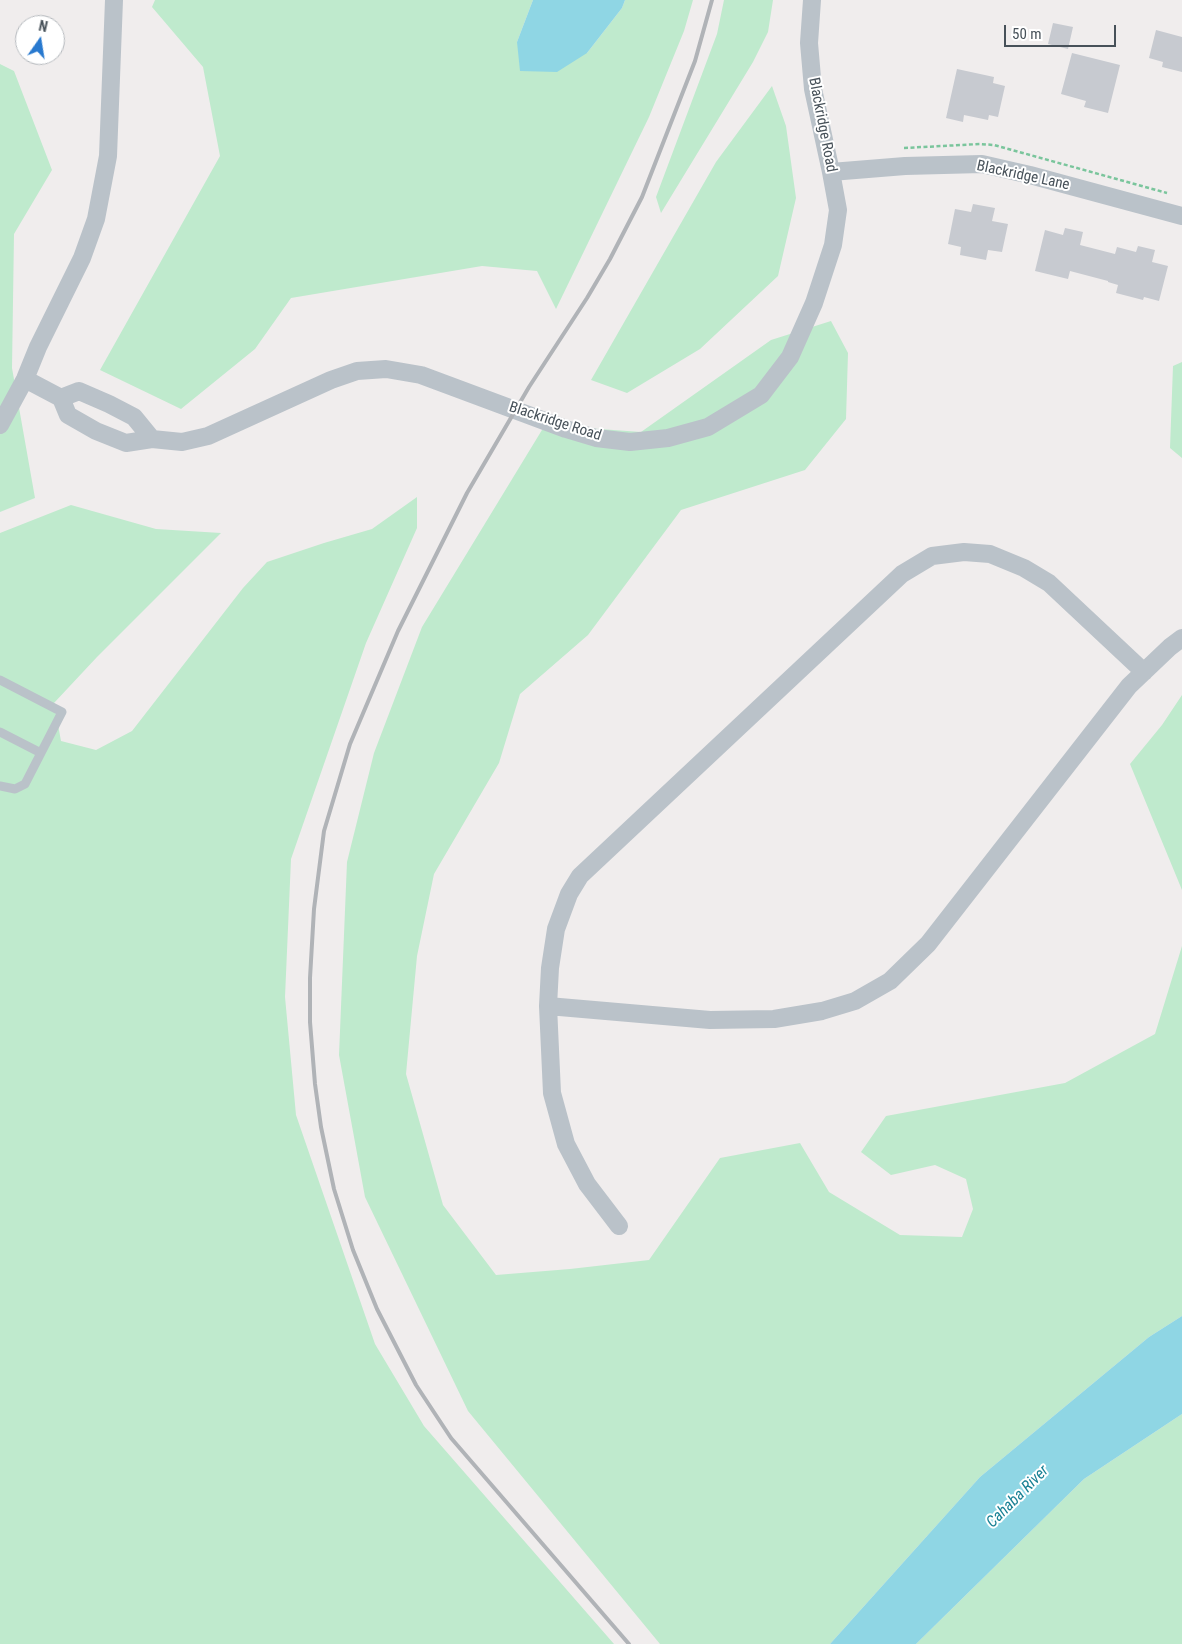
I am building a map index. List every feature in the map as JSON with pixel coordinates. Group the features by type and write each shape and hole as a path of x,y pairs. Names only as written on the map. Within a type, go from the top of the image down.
{"street":[{"path":"0,425 82,258 96,219 108,156 114,0"},
{"name":"Blackridge Road","path":"61,398 68,415 126,443 152,439 182,442 208,436 331,380 357,371 386,369 421,374 596,438 630,442 668,438 708,426 761,395 790,358 814,303 833,245 838,210 813,89 809,43 812,0"},
{"name":"Blackridge Lane","path":"831,172 905,166 982,164 1182,216"},
{"path":"24,379 61,398 79,391 109,404 134,417 152,439"},
{"path":"619,1226 587,1184 566,1144 552,1093 548,1006 550,968 556,929 569,894 580,876 902,574 932,556 964,552 990,554 1024,568 1050,583 1144,672"},
{"path":"548,1006 719,1020 774,1019 822,1011 855,1001 890,981 928,944 1129,686 1182,638"}],"lane":[{"path":"0,680 62,712 25,784 15,789 0,786"},
{"path":"0,732 41,753"}],"path":[{"path":"898,149 980,144 994,145 1173,195"}],"green space":[{"path":"155,0 533,0 517,42 587,53 622,8 625,0 693,0 684,31 649,117 556,309 537,271 482,266 291,298 255,349 181,409 100,370 220,156 203,67 152,7"},
{"path":"724,0 773,0 768,32 753,62 661,213 656,197 717,34"},
{"path":"0,64 14,71 52,170 14,234 12,368 35,498 0,512"},
{"path":"772,86 786,126 796,198 778,276 700,349 627,393 591,380 716,162"},
{"path":"831,321 848,353 846,419 805,470 681,510 588,635 520,694 499,763 434,874 417,956 406,1074 443,1205 496,1275 649,1260 720,1158 800,1143 829,1192 900,1235 962,1237 973,1209 966,1179 935,1165 891,1175 861,1152 886,1116 1065,1083 1155,1034 1182,946 1182,1316 1149,1337 980,1477 830,1644 660,1644 468,1411 365,1197 339,1055 347,862 374,753 422,627 545,425 641,432 771,340"},
{"path":"1182,362 1182,458 1170,448 1173,366"},
{"path":"417,497 417,528 366,643 291,859 285,997 296,1115 375,1344 424,1426 614,1644 0,1644 0,533 71,505 156,529 221,533 97,657 54,703 61,741 96,750 132,731 243,588 267,562 372,529"},
{"path":"1182,695 1182,890 1130,764 1162,725"},
{"path":"1182,1414 1182,1644 916,1644 1084,1479"}],"water":[{"path":"533,0 625,0 622,8 587,53 557,72 520,71 517,42"},
{"name":"Cahaba River","path":"1182,1316 1182,1414 1084,1479 916,1644 830,1644 980,1477 1149,1337"}],"building":[{"path":"1053,23 1073,27 1068,49 1048,44"},
{"path":"1156,30 1182,37 1182,72 1162,67 1163,62 1149,58"},
{"path":"1072,53 1120,65 1108,113 1084,107 1086,101 1061,94"},
{"path":"957,69 994,77 993,83 1005,86 998,117 989,115 988,120 964,115 963,122 946,118"},
{"path":"973,204 995,208 992,221 1008,224 1002,252 988,250 986,260 960,255 961,247 948,244 955,209 971,212"},
{"path":"1065,228 1083,232 1080,245 1115,254 1117,247 1136,252 1138,246 1155,250 1152,262 1168,266 1159,301 1144,297 1143,300 1116,293 1118,285 1070,271 1068,279 1035,271 1045,230 1063,235"}],"railway":[{"path":"629,1644 451,1438 416,1385 377,1309 353,1250 334,1189 321,1127 310,1022 310,978 314,909 324,831 350,744 398,631 467,493 529,387 587,298 610,259 642,197 695,61 712,0"}]}
